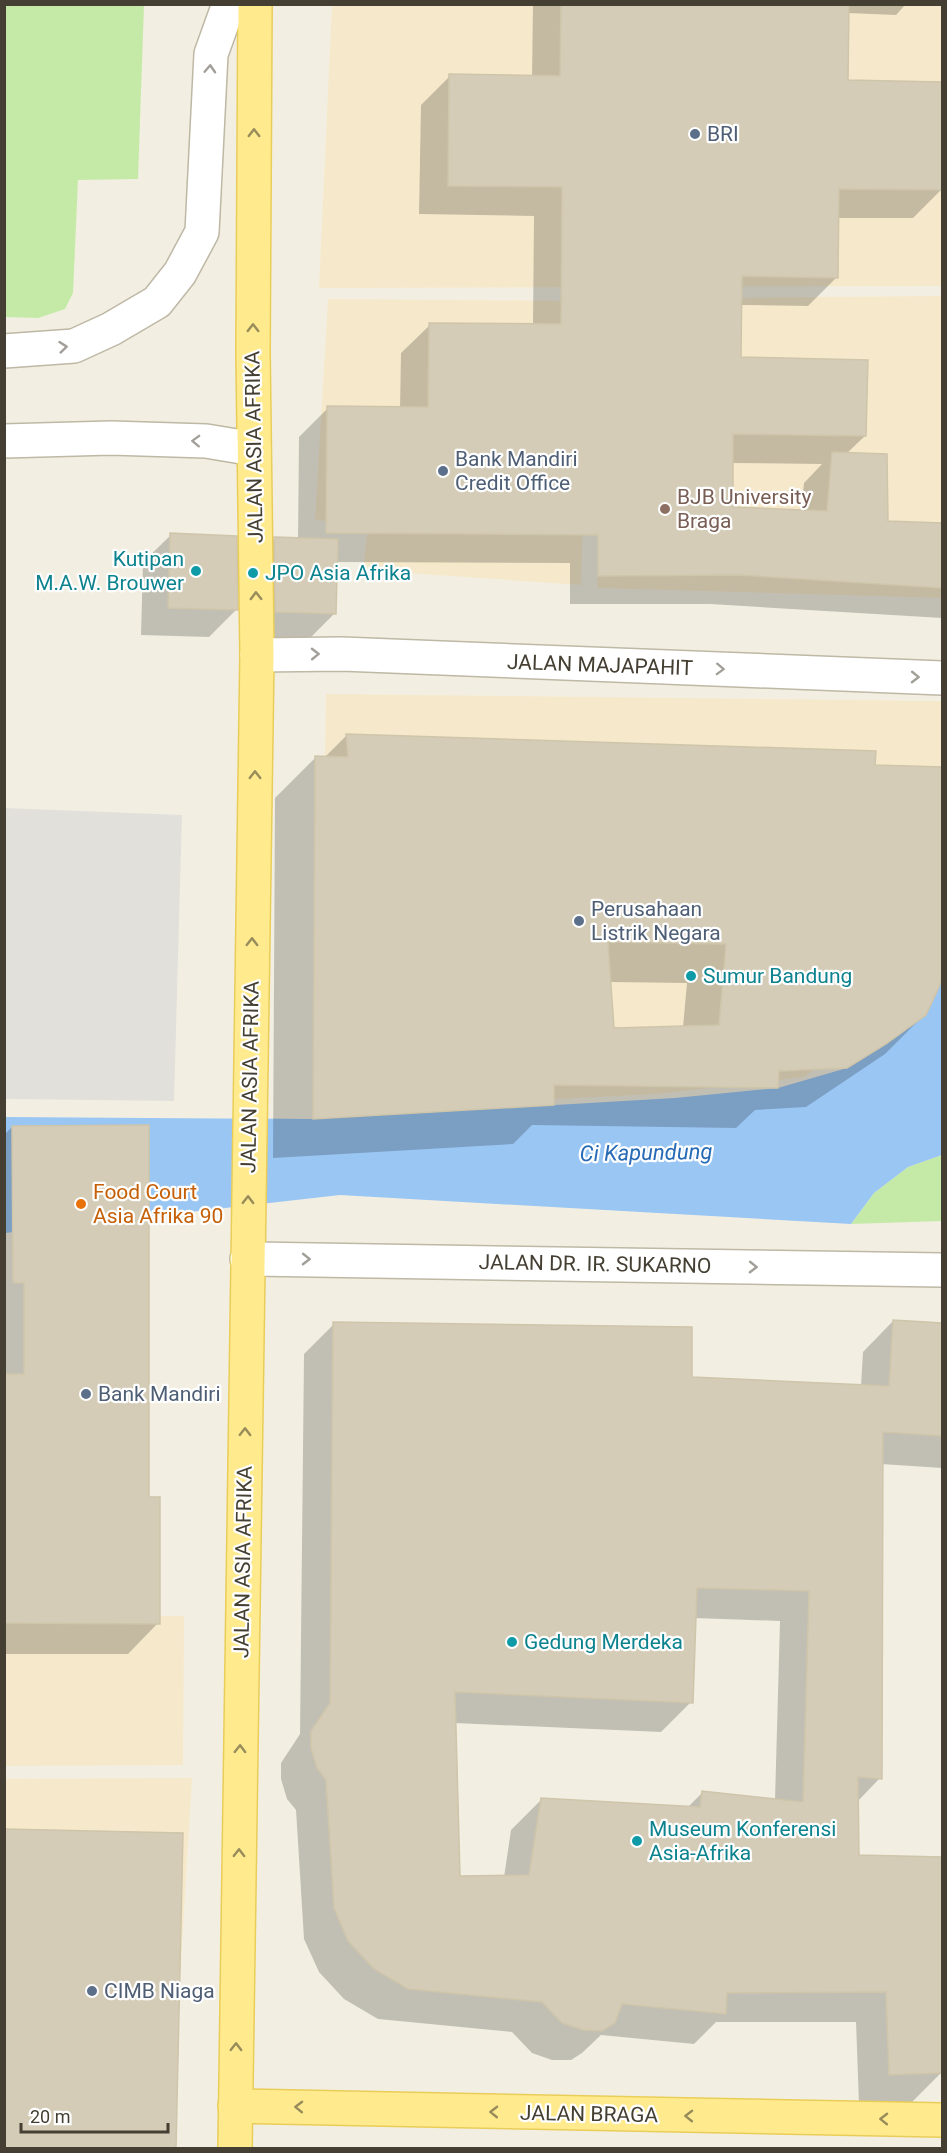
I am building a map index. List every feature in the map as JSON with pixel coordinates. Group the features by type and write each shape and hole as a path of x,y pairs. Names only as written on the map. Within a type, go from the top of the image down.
{"main road":[{"name":"JALAN ASIA AFRIKA","path":"234,2148 257,655 252,253 255,4"},
{"name":"JALAN BRAGA","path":"235,2106 942,2120"}],"street":[{"path":"4,351 74,346 111,330 157,302 180,273 201,232 211,54 229,4"},
{"path":"4,441 111,438 206,441 254,449"},
{"name":"JALAN MAJAPAHIT","path":"257,655 342,654 942,678"},
{"name":"JALAN DR. IR. SUKARNO","path":"247,1258 942,1270"}],"shaded area":[{"path":"332,5 942,5 942,286 319,288"},
{"path":"942,296 942,598 597,588 607,299"},
{"path":"328,299 591,301 581,585 363,570 368,525 315,520"},
{"name":"Perusahaan Listrik Negara","path":"326,694 942,701 942,962 923,1011 831,1059 803,1077 658,1094 318,1111"},
{"path":"5,808 182,815 174,1101 5,1099"},
{"path":"4,1616 184,1616 183,1765 5,1766"},
{"name":"CIMB Niaga","path":"192,1778 170,2148 5,2148 4,1779"}],"green space":[{"path":"5,4 144,5 138,179 78,180 73,293 65,309 38,318 5,317"},
{"path":"942,1155 942,1221 851,1224 874,1193 908,1167"}],"water":[{"name":"Ci Kapundung","path":"942,978 942,1155 908,1167 874,1193 851,1224 340,1195 5,1233 4,1117 313,1119 675,1098 778,1088 847,1068 886,1044 926,1015"}],"building":[{"path":"561,4 849,4 848,80 942,82 942,190 839,189 838,278 742,276 741,357 868,360 866,436 733,434 733,507 827,511 832,452 887,454 888,521 942,523 942,588 740,575 598,576 598,535 326,533 327,406 428,407 429,323 561,324 562,187 448,186 449,74 560,76"},
{"path":"170,533 237,536 238,610 168,608"},
{"path":"274,537 338,539 336,614 275,612"},
{"name":"Perusahaan Listrik Negara","path":"346,734 876,751 875,765 942,767 942,978 939,987 926,1015 886,1044 847,1068 779,1071 778,1088 554,1085 554,1105 313,1119 315,756 348,757","holes":["608,942 726,944 719,1025 614,1028"]},
{"path":"149,1125 149,1497 160,1497 160,1624 4,1623 4,1374 24,1374 24,1283 13,1283 12,1126"},
{"path":"893,1320 942,1323 942,1436 883,1432 882,1779 858,1777 859,1855 942,1857 942,2073 889,2075 886,1992 727,1993 726,2014 622,2004 615,2023 602,2031 583,2030 562,2023 542,2002 408,1989 374,1969 348,1941 334,1908 326,1780 317,1768 311,1748 311,1731 330,1703 333,1322 692,1327 692,1377 889,1386","holes":["697,1588 809,1591 803,1802 702,1791 700,1807 541,1798 529,1875 460,1876 455,1692 693,1703"]},
{"name":"CIMB Niaga","path":"4,1829 183,1833 176,2148 4,2148"}],"place":[{"name":"BRI","path":"695,134"},
{"name":"Bank Mandiri Credit Office","path":"443,471"},
{"name":"BJB University Braga","path":"665,509"},
{"name":"Kutipan M.A.W. Brouwer","path":"196,571"},
{"name":"JPO Asia Afrika","path":"253,573"},
{"name":"Perusahaan Listrik Negara","path":"579,921"},
{"name":"Sumur Bandung","path":"691,976"},
{"name":"Food Court Asia Afrika 90","path":"81,1204"},
{"name":"Bank Mandiri","path":"86,1394"},
{"name":"Gedung Merdeka","path":"512,1642"},
{"name":"Museum Konferensi Asia-Afrika","path":"637,1841"},
{"name":"CIMB Niaga","path":"92,1991"}]}
